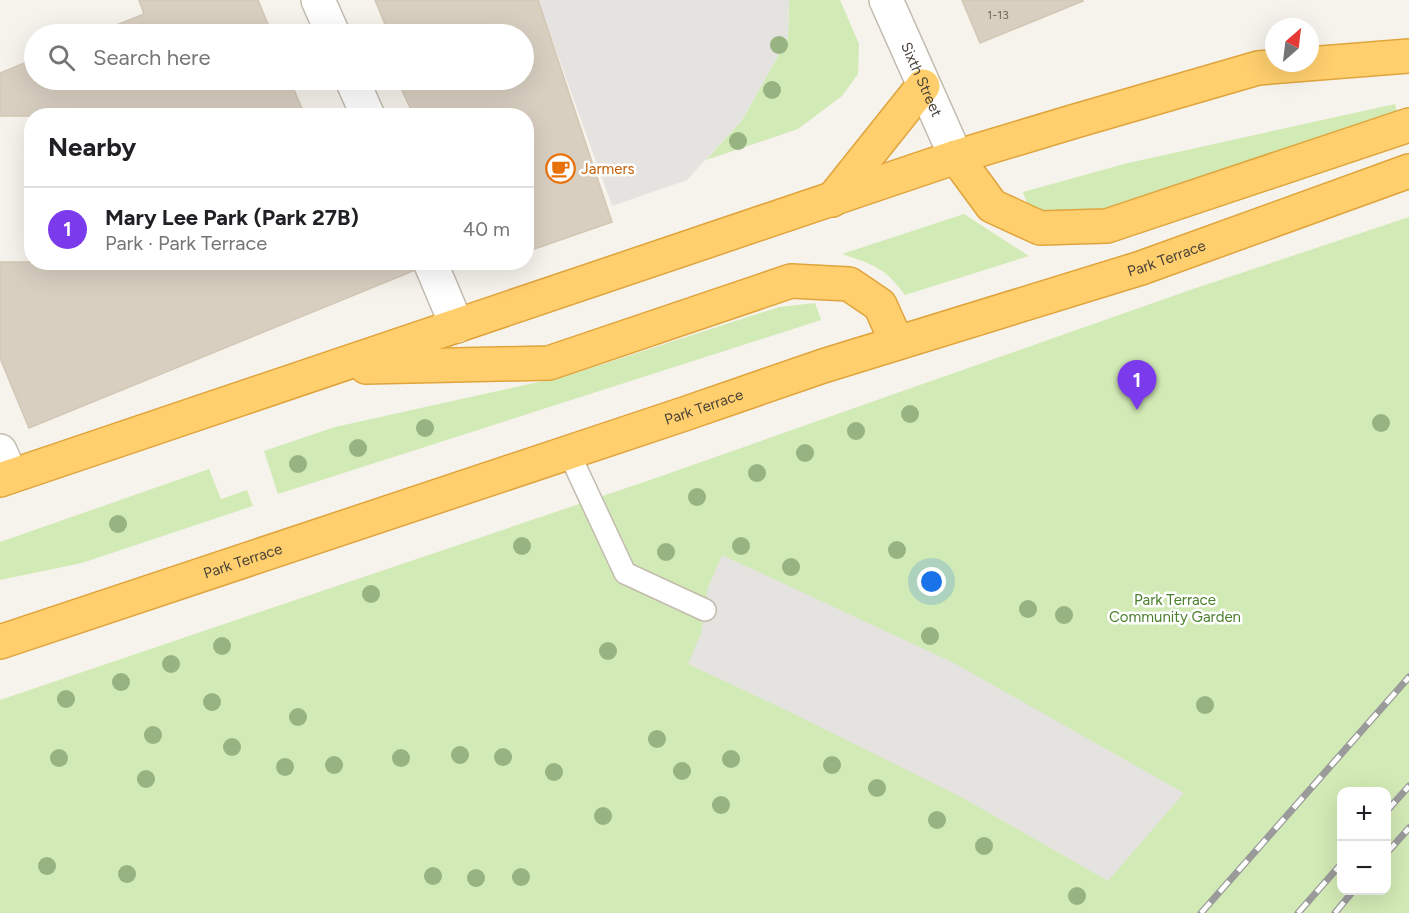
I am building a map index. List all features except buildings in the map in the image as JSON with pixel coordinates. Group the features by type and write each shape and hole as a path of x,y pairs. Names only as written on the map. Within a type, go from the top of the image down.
{"highway":[{"path":"4,469 331,368 956,158 1072,122 1258,69 1409,56"},
{"path":"832,200 923,86"},
{"path":"956,158 992,206 1040,228 1107,226 1409,125"},
{"name":"Park Terrace","path":"0,642 823,366 1141,268 1409,171"},
{"path":"331,368 549,363 791,281 849,284 880,305 897,344"},
{"path":"0,622 42,628"}],"street":[{"path":"318,0 329,24"},
{"name":"Sixth Street","path":"886,0 956,158"},
{"path":"356,90 364,108"},
{"path":"433,270 457,326"}],"lane":[{"path":"568,451 625,573 705,610"}],"green space":[{"path":"789,0 840,0 859,44 858,74 842,96 798,129 706,160 742,120 788,38"},
{"path":"1395,104 1398,115 1089,216 1030,211 1023,192 1128,163"},
{"path":"964,214 1029,256 905,295 891,278 878,268 842,254"},
{"name":"Park Terrace Community Garden","path":"1409,217 1409,913 0,913 0,700 650,480 1190,290"},
{"path":"815,303 821,320 278,494 264,451 335,427 566,376 779,307"},
{"path":"209,469 221,499 247,490 253,506 82,563 0,580 0,542"}],"shaded area":[{"path":"538,0 789,0 788,38 742,120 687,180 612,206"},
{"path":"722,555 954,663 1184,793 1108,881 963,798 688,664 701,633 708,588"}],"railway":[{"path":"1201,913 1409,677"},
{"path":"1391,806 1409,786"},
{"path":"1391,848 1409,828"},
{"path":"1298,913 1337,869"},
{"path":"1335,913 1350,895"}],"place":[{"name":"Jarmers","path":"560,169"},
{"name":"Mary Lee Park (Park 27B)","path":"1137,410"}]}
